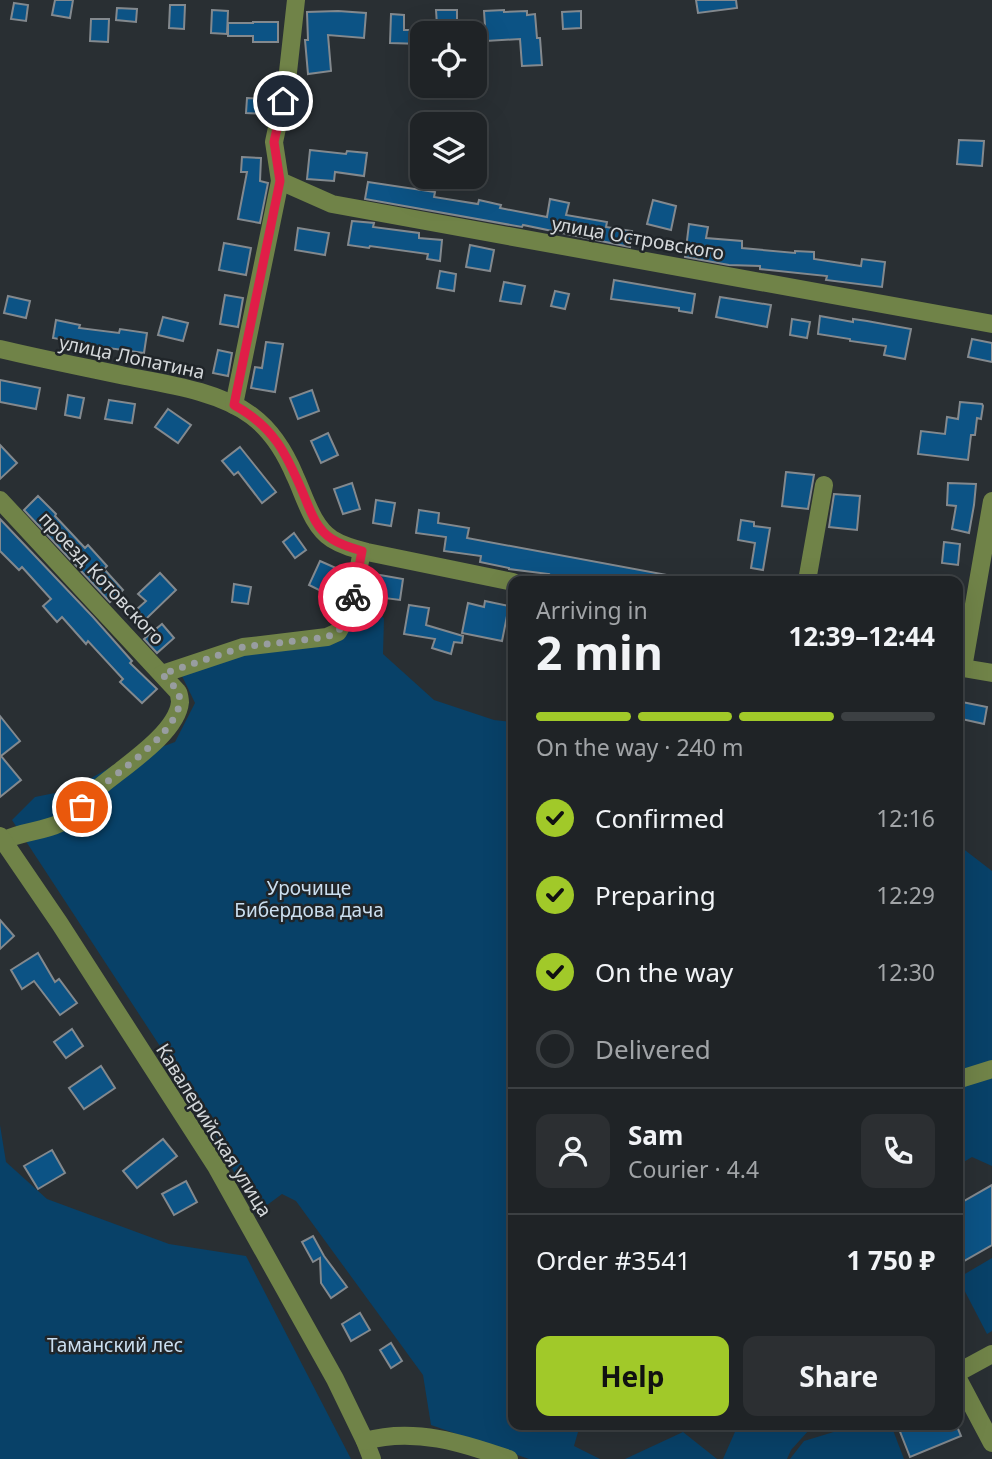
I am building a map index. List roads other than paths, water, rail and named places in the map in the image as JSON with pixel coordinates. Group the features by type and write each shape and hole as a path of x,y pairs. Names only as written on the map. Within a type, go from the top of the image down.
{"street":[{"path":"234,405 280,181 274,142 287,81 296,0"},
{"name":"улица Островского","path":"280,181 332,204 992,324"},
{"name":"улица Лопатина","path":"0,349 191,390 234,405 249,413 272,434 289,462 312,515 331,539 362,551 508,581"},
{"path":"808,576 824,485"},
{"name":"проезд Котовского","path":"0,500 178,692 180,704 172,722 152,745 93,793 70,818 39,831 2,838"},
{"path":"963,651 992,501"},
{"path":"162,674 243,647 327,637 338,632 350,611 362,551"},
{"path":"963,668 992,673"},
{"name":"Кавалерийская улица","path":"2,838 217,1168 335,1379 372,1459"},
{"path":"963,1078 992,1069"},
{"path":"963,1371 992,1354"},
{"path":"963,1387 992,1443"},
{"path":"365,1441 391,1435 425,1436 509,1459"}],"park label":[{"name":"Урочище Бибердова дача","path":"309,899"},
{"name":"Таманский лес","path":"115,1345"}]}
